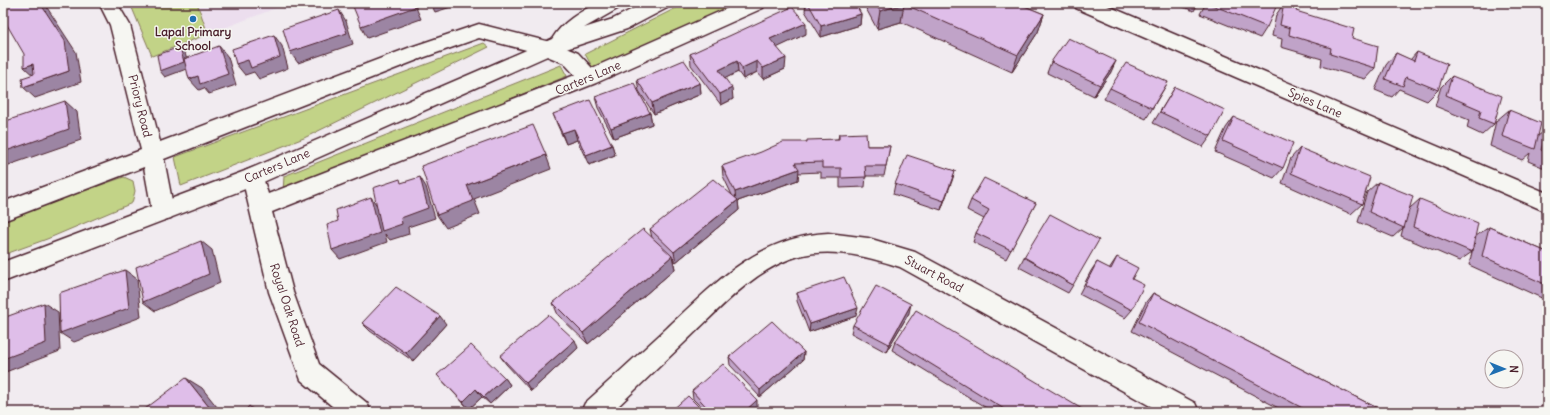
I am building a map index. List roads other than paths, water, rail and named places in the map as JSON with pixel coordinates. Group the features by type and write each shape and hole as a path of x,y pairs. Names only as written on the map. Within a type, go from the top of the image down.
{"street":[{"name":"Priory Road","path":"108,3 120,25 153,155 163,211"},
{"name":"Carters Lane","path":"552,46 580,21 612,3"},
{"name":"Carters Lane","path":"3,272 253,177 552,46 620,24 660,3"},
{"name":"Carters Lane","path":"260,207 590,78 756,3"},
{"name":"Spies Lane","path":"1083,3 1547,203"},
{"path":"3,212 418,52 479,31 552,46 571,58 590,78"},
{"name":"Royal Oak Road","path":"253,177 281,292 310,372 358,412"},
{"name":"Stuart Road","path":"594,412 724,289 753,267 800,246 828,243 857,244 907,259 1186,412"}],"place":[{"name":"Lapal Primary School","path":"193,19"}]}
